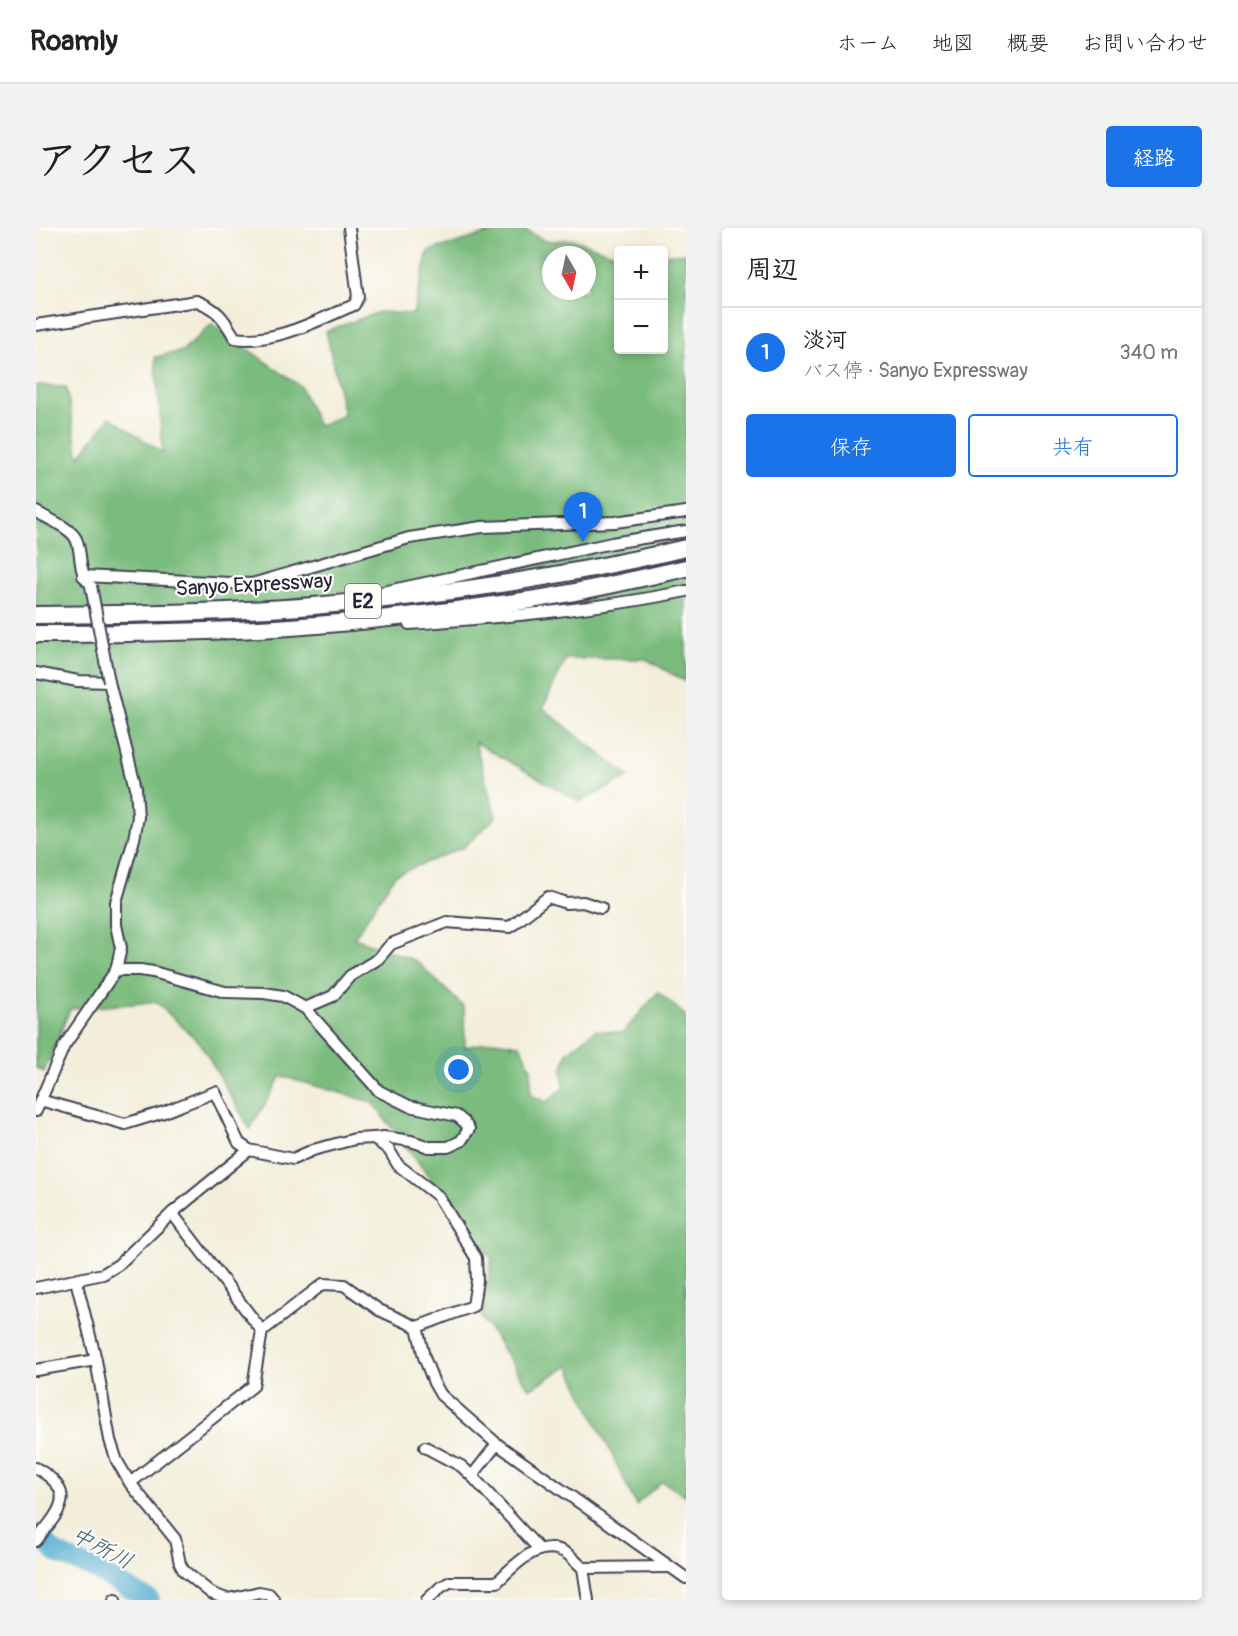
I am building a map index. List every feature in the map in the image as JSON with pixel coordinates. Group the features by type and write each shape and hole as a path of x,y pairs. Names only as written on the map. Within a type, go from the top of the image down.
{"highway":[{"name":"Sanyo Expressway","path":"36,615 258,609 396,598 528,580 630,562 686,549"},
{"name":"Sanyo Expressway","path":"36,634 260,628 400,616 531,599 686,568"}],"street":[{"path":"36,325 197,301 212,307 222,316 235,338 249,340 292,332 354,305 358,297 349,228"},
{"path":"36,512 68,530 76,539 83,576 91,586 109,682 136,788 138,817 116,902 116,925 121,948 116,970 64,1046 38,1105 125,1124 215,1092 239,1143 249,1150 293,1159 313,1150 355,1139 384,1137 411,1141 429,1147 448,1147 461,1141 469,1129 456,1116 409,1106 379,1091 305,1008 283,996 225,992 153,972 116,970"},
{"path":"83,576 252,584 409,538 482,527 615,522 686,512"},
{"path":"258,609 398,590 612,543 686,531"},
{"path":"314,624 400,624 500,617 638,601 686,591"},
{"path":"36,673 78,681 109,682"},
{"path":"305,1008 333,996 350,976 378,958 391,944 447,922 510,927 548,897 566,903 583,902 601,908"},
{"path":"130,1483 254,1386 262,1331 323,1284 344,1285 379,1310 417,1326 473,1306 477,1280 476,1258 438,1196 398,1164 389,1150 374,1138"},
{"path":"36,1288 103,1274 118,1265 172,1213 249,1150"},
{"path":"172,1213 262,1331"},
{"path":"76,1280 96,1360 110,1440 117,1461 130,1483 175,1539 180,1564 184,1571 211,1593 226,1599 259,1592 269,1594 274,1600"},
{"path":"417,1326 424,1357 441,1395 497,1444 686,1578"},
{"path":"36,1370 96,1360"},
{"path":"472,1476 497,1444"},
{"path":"425,1447 461,1466 538,1548"},
{"path":"36,1468 46,1473 58,1484 62,1497 61,1508 36,1541"},
{"path":"427,1600 450,1582 497,1582 517,1563 538,1548 555,1548 568,1554 583,1568 588,1600"},
{"path":"583,1568 669,1567"}],"green space":[{"path":"507,228 522,228 545,241 574,240 592,246 542,246 542,300 596,300 596,248 614,254 614,354 668,354 668,255 686,253 686,682 646,659 566,659 543,708 629,777 580,802 475,742 496,817 464,847 395,875 354,938 416,961 464,1007 465,1047 494,1041 520,1045 531,1069 531,1095 547,1102 564,1087 562,1070 567,1053 595,1030 623,1033 658,992 686,1016 686,1496 662,1481 636,1505 569,1366 529,1389 481,1316 492,1259 372,1102 281,1076 250,1129 200,1043 156,1002 70,1009 44,1072 36,1068 36,385 66,387 79,457 110,417 163,453 155,357 183,351 212,324 300,386 318,426 344,415 326,331 379,312 413,314 428,251"}],"waterway":[{"name":"中所川","path":"36,1534 56,1553 89,1567 150,1600"}],"place":[{"name":"淡河","path":"583,542"}]}
